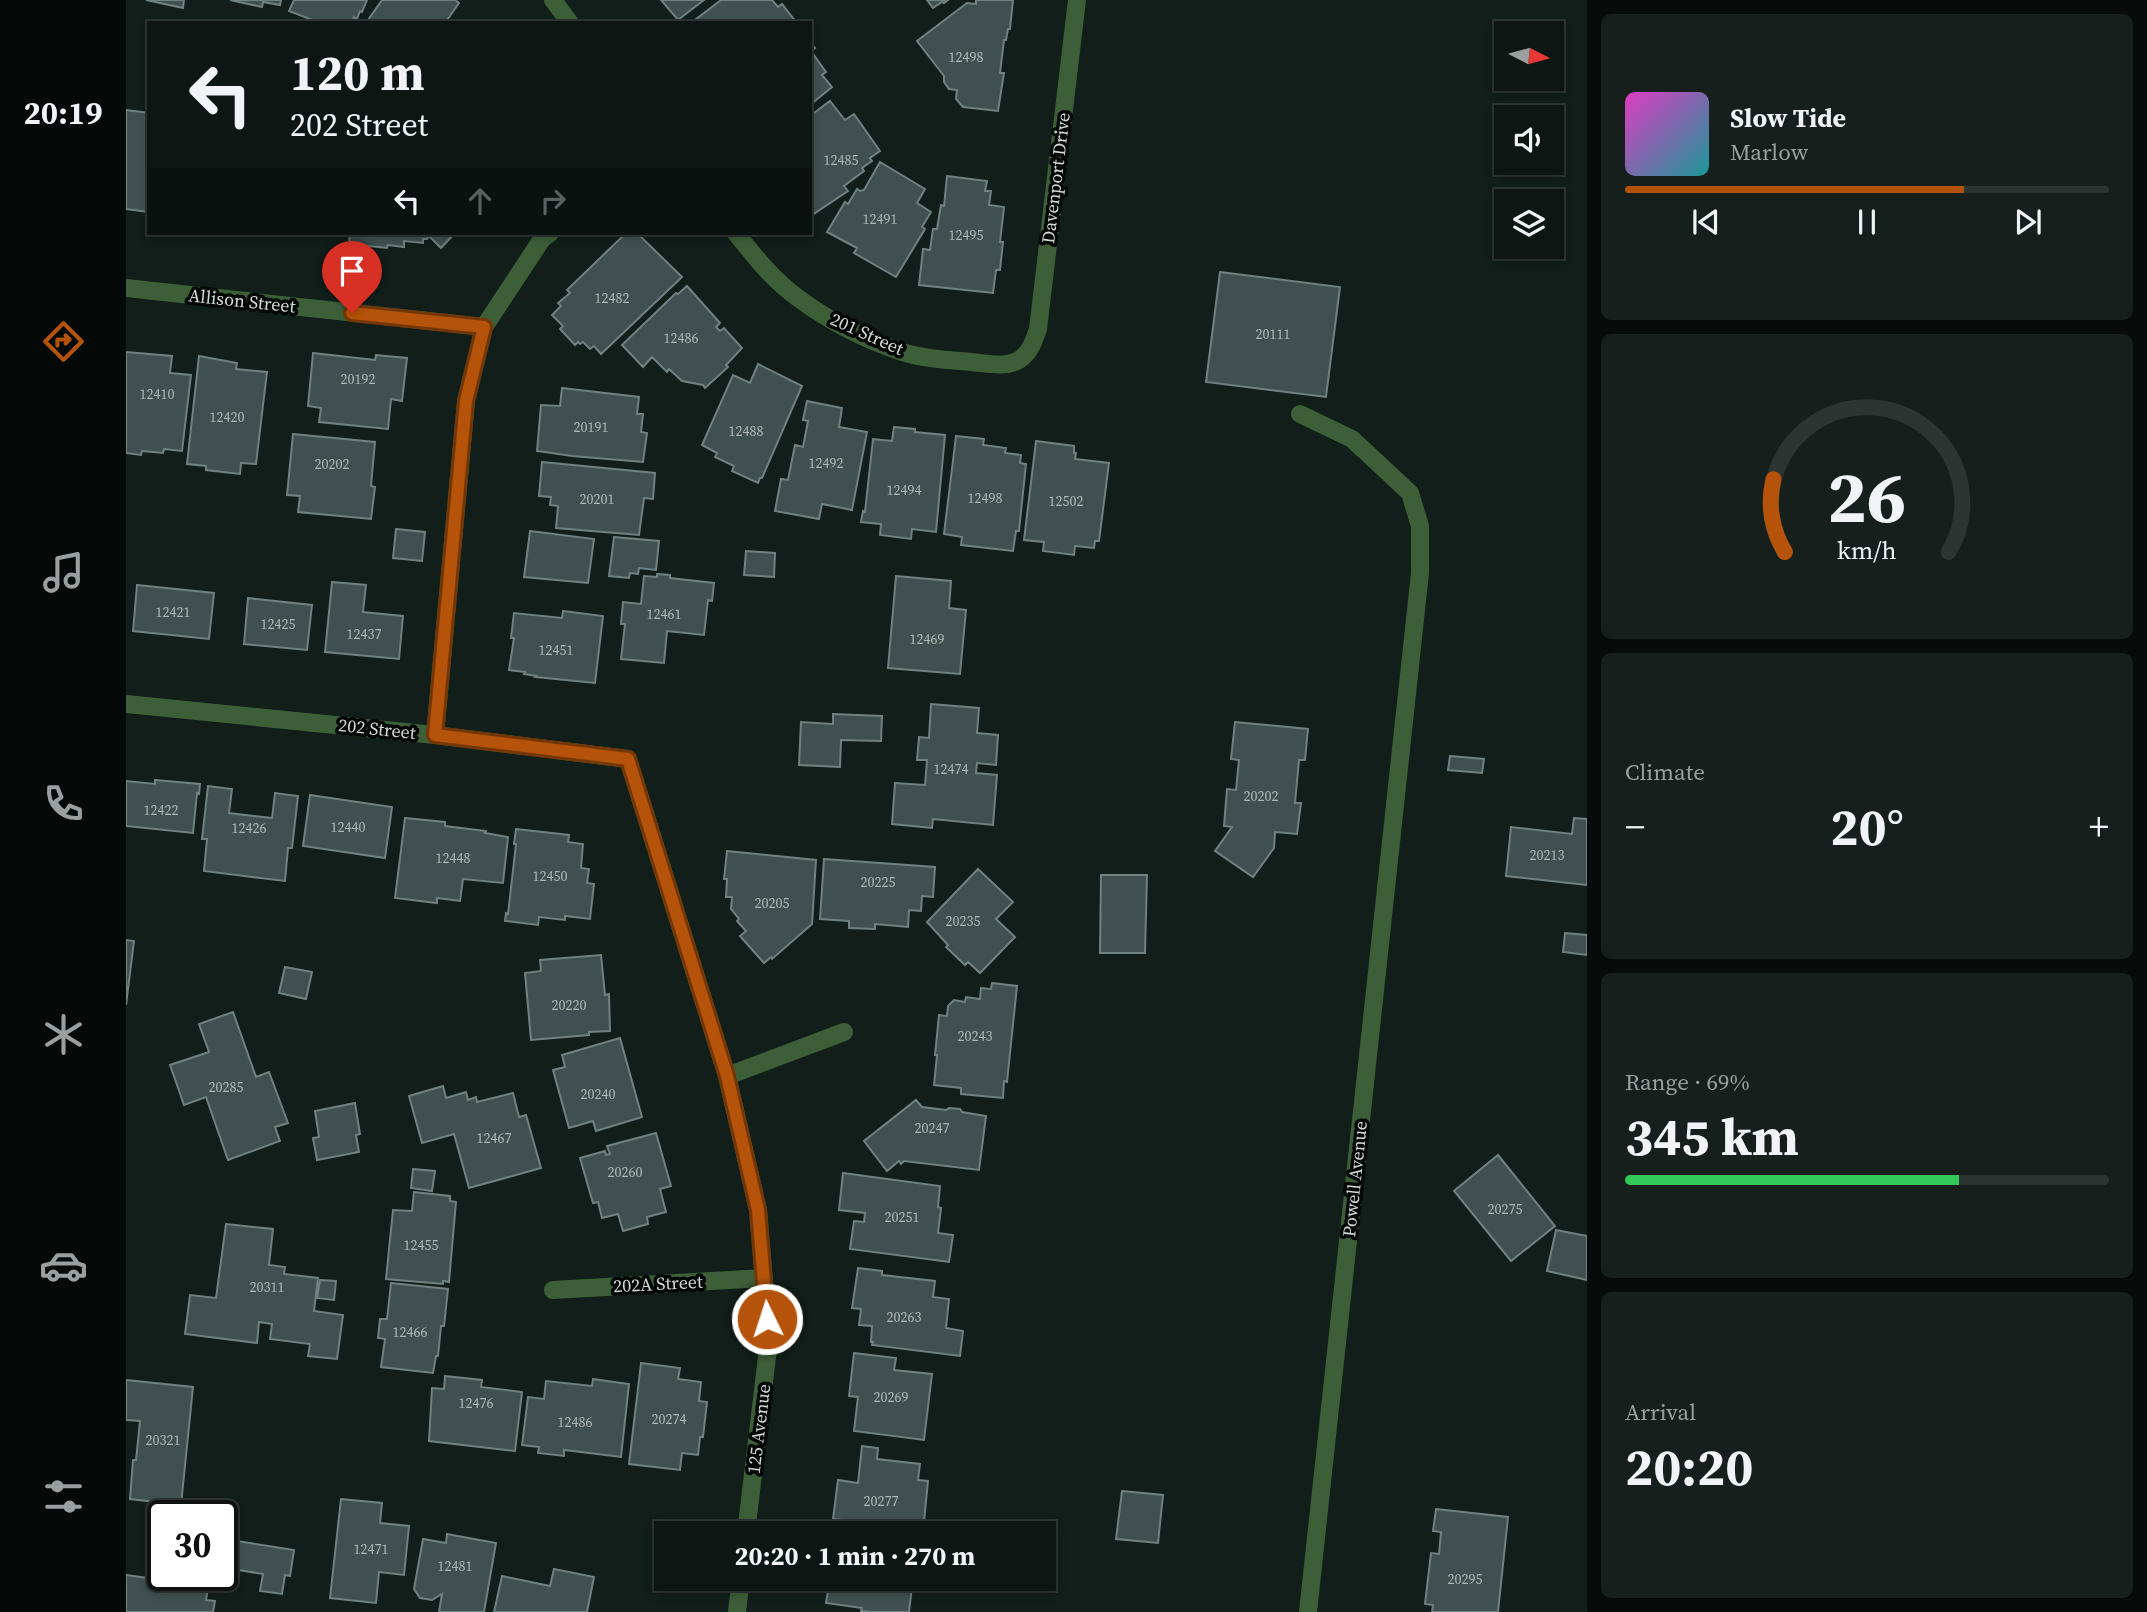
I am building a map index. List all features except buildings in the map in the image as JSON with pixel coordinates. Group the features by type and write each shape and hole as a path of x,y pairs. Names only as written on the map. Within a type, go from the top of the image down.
{"street":[{"path":"552,0 568,21"},
{"name":"Davenport Drive","path":"1027,353 1038,329 1077,0"},
{"path":"435,735 466,401 484,327 542,239 547,235"},
{"name":"201 Street","path":"738,235 773,279 830,319 866,338 904,353 997,365 1018,360 1027,353"},
{"name":"Allison Street","path":"126,288 484,327"},
{"name":"Powell Avenue","path":"1300,414 1352,439 1410,493 1420,526 1420,573 1308,1612"},
{"name":"202 Street","path":"126,704 435,735 628,759"},
{"name":"125 Avenue","path":"628,759 727,1076 758,1210 769,1340 748,1521"},
{"path":"727,1076 844,1032"},
{"name":"202A Street","path":"553,1290 764,1278"},
{"path":"737,1612 739,1591"}],"route":[{"path":"352,313 484,327 466,401 435,735 628,759 727,1076 758,1210 767,1319"}]}
